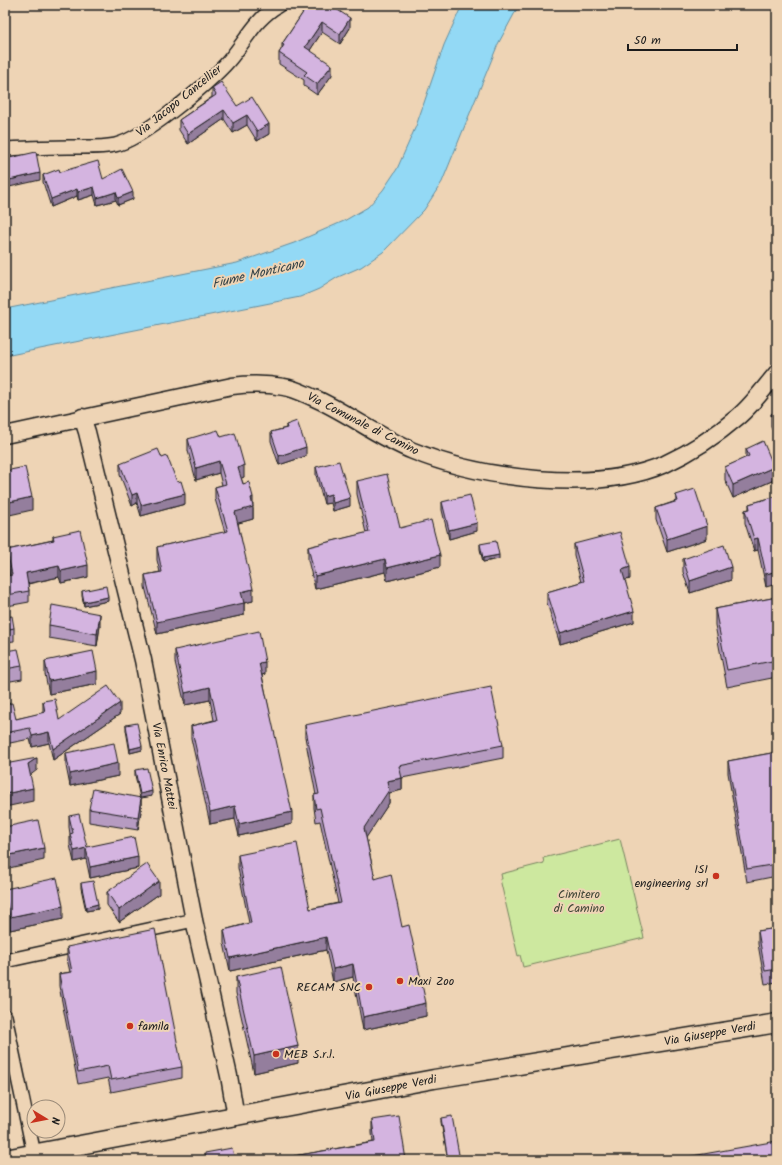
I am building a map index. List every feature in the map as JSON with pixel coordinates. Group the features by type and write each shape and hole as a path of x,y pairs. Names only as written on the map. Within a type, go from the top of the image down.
{"main road":[{"name":"Via Giuseppe Verdi","path":"5,1159 29,1156 434,1079 777,1023"}],"street":[{"name":"Via Jacopo Cancellier","path":"5,149 115,145 135,138 215,75 228,62 252,29 267,12 279,5"},
{"name":"Via Comunale di Camino","path":"5,435 33,430 82,417 232,386 266,385 285,387 327,404 413,451 458,466 517,477 580,480 631,475 666,464 703,443 740,415 777,373"},
{"name":"Via Enrico Mattei","path":"82,417 144,660 194,920 230,1076 236,1117"},
{"path":"5,961 194,920"},
{"path":"5,1016 29,1156"}],"green space":[{"name":"Cimitero di Camino","path":"620,839 644,938 523,967 520,955 518,956 500,879 502,879 501,874 544,863 543,858"}],"water":[{"name":"Fiume Monticano","path":"462,5 519,5 498,44 442,182 424,210 383,252 361,267 338,277 319,289 300,297 5,356 5,309 237,263 294,243 344,221 368,207 383,190 397,169 416,126 444,45"}],"building":[{"path":"308,5 330,5 350,18 340,34 322,22 305,47 332,65 317,84 304,75 307,72 279,53 284,45 282,44"},
{"path":"221,82 237,106 252,97 269,124 257,131 247,115 233,123 224,110 188,134 179,120 216,95 212,88"},
{"path":"36,152 40,173 5,181 5,159"},
{"path":"98,161 103,179 122,169 133,192 118,198 116,192 97,198 94,187 78,192 77,189 51,199 43,175 59,169 60,172"},
{"path":"777,411 777,427 771,414"},
{"path":"297,421 306,447 279,456 271,432 287,428 286,425"},
{"path":"218,430 221,437 235,433 244,465 238,468 243,484 249,482 253,497 251,498 253,507 235,512 253,589 241,592 244,603 157,622 145,575 162,572 157,547 228,531 215,487 226,484 219,461 196,468 188,439"},
{"path":"763,441 774,467 733,485 725,467 749,456 746,449"},
{"path":"158,449 162,458 167,456 177,482 181,481 185,494 141,505 137,493 132,495 120,464"},
{"path":"339,461 350,498 333,503 331,494 324,496 316,467"},
{"path":"25,467 32,497 5,503 5,471"},
{"path":"387,474 400,528 431,520 440,555 387,568 385,559 315,576 308,547 369,532 357,481"},
{"path":"695,489 707,526 667,539 656,508 678,501 676,495"},
{"path":"470,495 477,523 449,530 442,502"},
{"path":"777,496 777,571 766,574 758,538 754,539 745,510 750,509 749,504"},
{"path":"80,530 88,565 61,571 59,566 26,573 29,591 7,595 5,576 12,575 7,550 54,540 53,536"},
{"path":"620,532 630,567 622,570 634,611 560,633 547,592 584,581 574,544"},
{"path":"496,541 499,555 483,558 480,544"},
{"path":"724,545 731,567 690,581 683,559"},
{"path":"106,586 108,597 84,602 82,591"},
{"path":"777,597 777,660 727,670 715,609"},
{"path":"52,605 100,614 97,634 49,625"},
{"path":"12,616 14,628 5,630 5,617"},
{"path":"259,631 265,662 259,663 292,812 239,824 235,806 210,812 191,726 217,720 210,687 185,693 175,650"},
{"path":"18,649 22,666 5,669 5,651"},
{"path":"93,651 97,671 49,681 45,661"},
{"path":"108,686 120,703 53,749 49,732 32,736 30,728 5,733 5,704 12,703 16,719 45,712 43,701 55,699 59,720"},
{"path":"491,687 503,745 399,766 402,778 387,781 389,790 364,828 375,879 391,874 402,927 409,925 426,1003 363,1017 353,964 333,969 326,937 230,958 224,930 251,923 238,855 297,843 310,909 341,903 320,808 316,809 314,795 319,794 305,725"},
{"path":"137,723 142,746 130,749 126,725"},
{"path":"114,743 118,763 70,774 66,753"},
{"path":"777,752 777,864 747,869 728,761"},
{"path":"37,758 28,764 33,788 5,794 5,764"},
{"path":"147,768 152,791 140,794 135,770"},
{"path":"93,789 141,798 138,817 89,809"},
{"path":"79,814 87,847 134,837 138,857 90,867 86,848 74,851 70,834 73,833 69,816"},
{"path":"38,820 44,848 5,856 5,827"},
{"path":"147,864 159,881 119,910 107,892"},
{"path":"57,878 63,906 10,917 5,889"},
{"path":"93,881 98,904 86,907 81,883"},
{"path":"777,928 777,969 765,971 758,931"},
{"path":"155,929 182,1067 111,1080 108,1066 78,1072 59,974 72,972 67,947"},
{"path":"281,967 298,1046 254,1056 236,977"},
{"path":"399,1116 406,1160 294,1160 294,1156 375,1142 372,1120"},
{"path":"452,1116 460,1160 448,1160 441,1118"},
{"path":"777,1141 777,1160 670,1160"},
{"path":"232,1148 235,1160 206,1160 205,1153"}],"place":[{"name":"ISI engineering srl","path":"716,876"},
{"name":"Maxi Zoo","path":"400,981"},
{"name":"RECAM SNC","path":"369,987"},
{"name":"famila","path":"130,1026"},
{"name":"MEB S.r.l.","path":"276,1054"}]}
